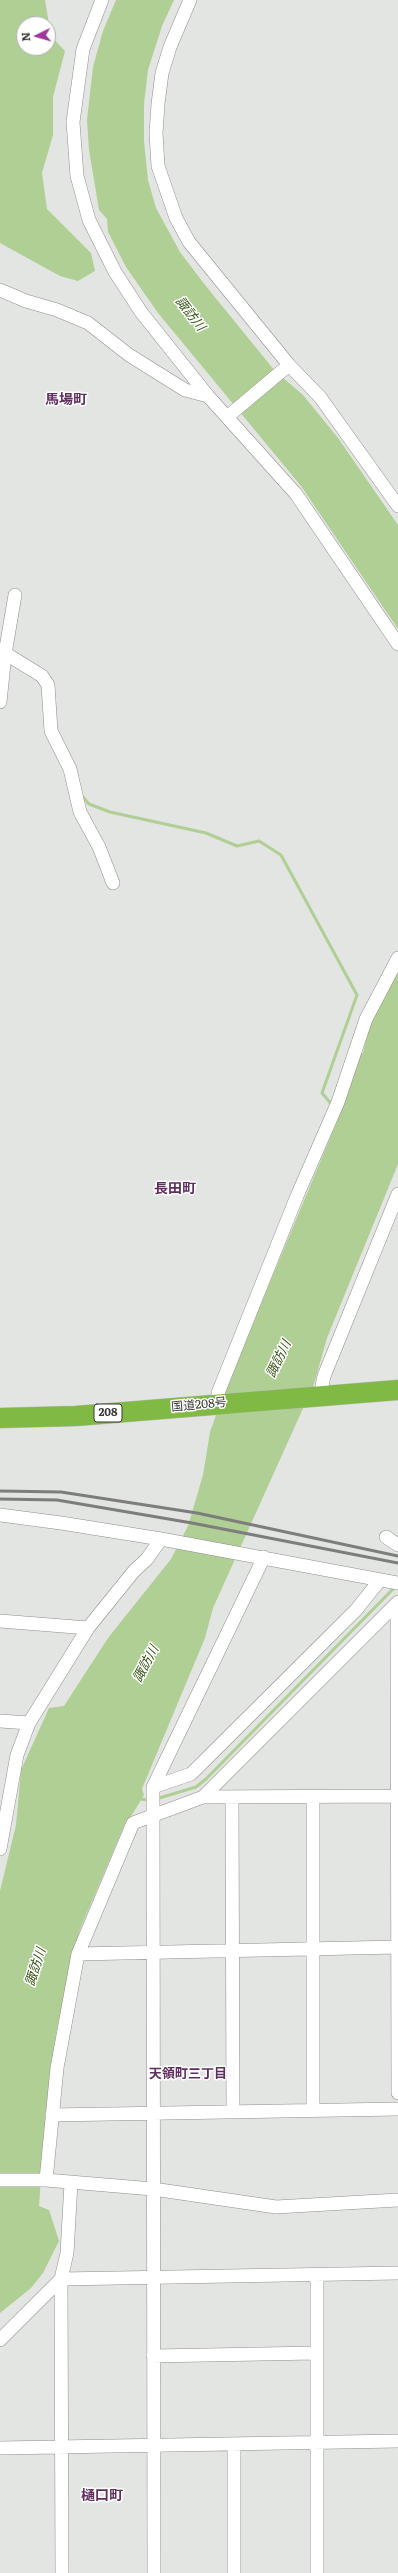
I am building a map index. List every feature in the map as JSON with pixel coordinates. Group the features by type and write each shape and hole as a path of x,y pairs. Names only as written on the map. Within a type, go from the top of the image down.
{"highway":[{"name":"国道208号","path":"0,1418 76,1416 220,1403 398,1390"}],"street":[{"path":"102,0 83,49 75,92 73,122 77,176 89,220 115,272 140,312 208,396 296,494 398,644"},
{"path":"190,0 180,18 162,73 156,133 162,178 176,218 189,242 289,365 320,397 398,506"},
{"path":"0,290 26,302 57,310 88,323 129,355 185,390 208,396"},
{"path":"227,417 289,365"},
{"path":"0,702 2,652 15,595"},
{"path":"2,652 42,676 48,685 51,731 70,769 80,812 100,847 113,883"},
{"path":"220,1403 218,1393 338,1102 366,1018 398,958"},
{"path":"314,1396 327,1369 398,1194"},
{"path":"0,1515 161,1539 398,1583"},
{"path":"386,1537 398,1545"},
{"path":"0,1849 3,1821 17,1755 29,1723 88,1628 134,1571 148,1559 161,1539"},
{"path":"154,2573 154,2189 152,2113 154,1787 264,1557"},
{"path":"154,1787 191,1774 356,1610 380,1580"},
{"path":"397,1603 398,2093"},
{"path":"203,1797 397,1603"},
{"path":"0,1621 88,1628"},
{"path":"0,1721 29,1723"},
{"path":"45,2180 57,2068 78,1954 133,1823 203,1797 397,1796"},
{"path":"313,1797 313,2111"},
{"path":"232,1798 233,2112"},
{"path":"78,1954 397,1947"},
{"path":"52,2115 398,2109"},
{"path":"0,2180 45,2180 154,2189 276,2206 398,2200"},
{"path":"62,2573 61,2279 67,2254 71,2183"},
{"path":"0,2340 61,2279 153,2279 398,2273"},
{"path":"317,2275 317,2573"},
{"path":"153,2356 316,2353"},
{"path":"0,2448 398,2441"},
{"path":"234,2444 234,2573"}],"water":[{"path":"0,0 45,0 48,16 16,16 16,56 56,56 56,41 65,51 53,97 53,135 42,173 47,209 91,253 95,271 78,281 60,276 0,243"},
{"name":"諏訪川","path":"116,0 174,0 162,26 148,70 144,104 144,141 148,180 156,208 180,252 205,285 275,371 303,395 338,438 398,525 398,629 301,486 158,313 126,267 108,232 107,219 99,210 89,150 87,120 93,67 103,31"},
{"name":"諏訪川","path":"398,970 398,1164 327,1338 314,1384 213,1608 205,1638 142,1789 144,1795 130,1818 126,1821 81,1927 74,1948 56,2034 46,2109 39,2206 49,2210 59,2241 43,2273 31,2288 0,2313 0,1891 16,1825 21,1770 49,1708 64,1706 108,1638 171,1559 188,1526 203,1475 210,1432 225,1390 341,1112 339,1110 356,1057 363,1053 369,1028"}],"waterway":[{"path":"82,796 89,804 110,812 206,833 237,846 259,841 281,855 357,995 322,1093 333,1106"},
{"path":"156,1799 196,1787 206,1779 395,1587"},
{"path":"139,1799 150,1800"}],"railway":[{"path":"0,1491 61,1492 197,1513 398,1556"},
{"path":"0,1499 57,1500 192,1523 398,1563"}],"district":[{"name":"馬場町","path":"66,400"},
{"name":"長田町","path":"175,1189"},
{"name":"天領町三丁目","path":"188,2074"},
{"name":"樋口町","path":"102,2496"}]}
